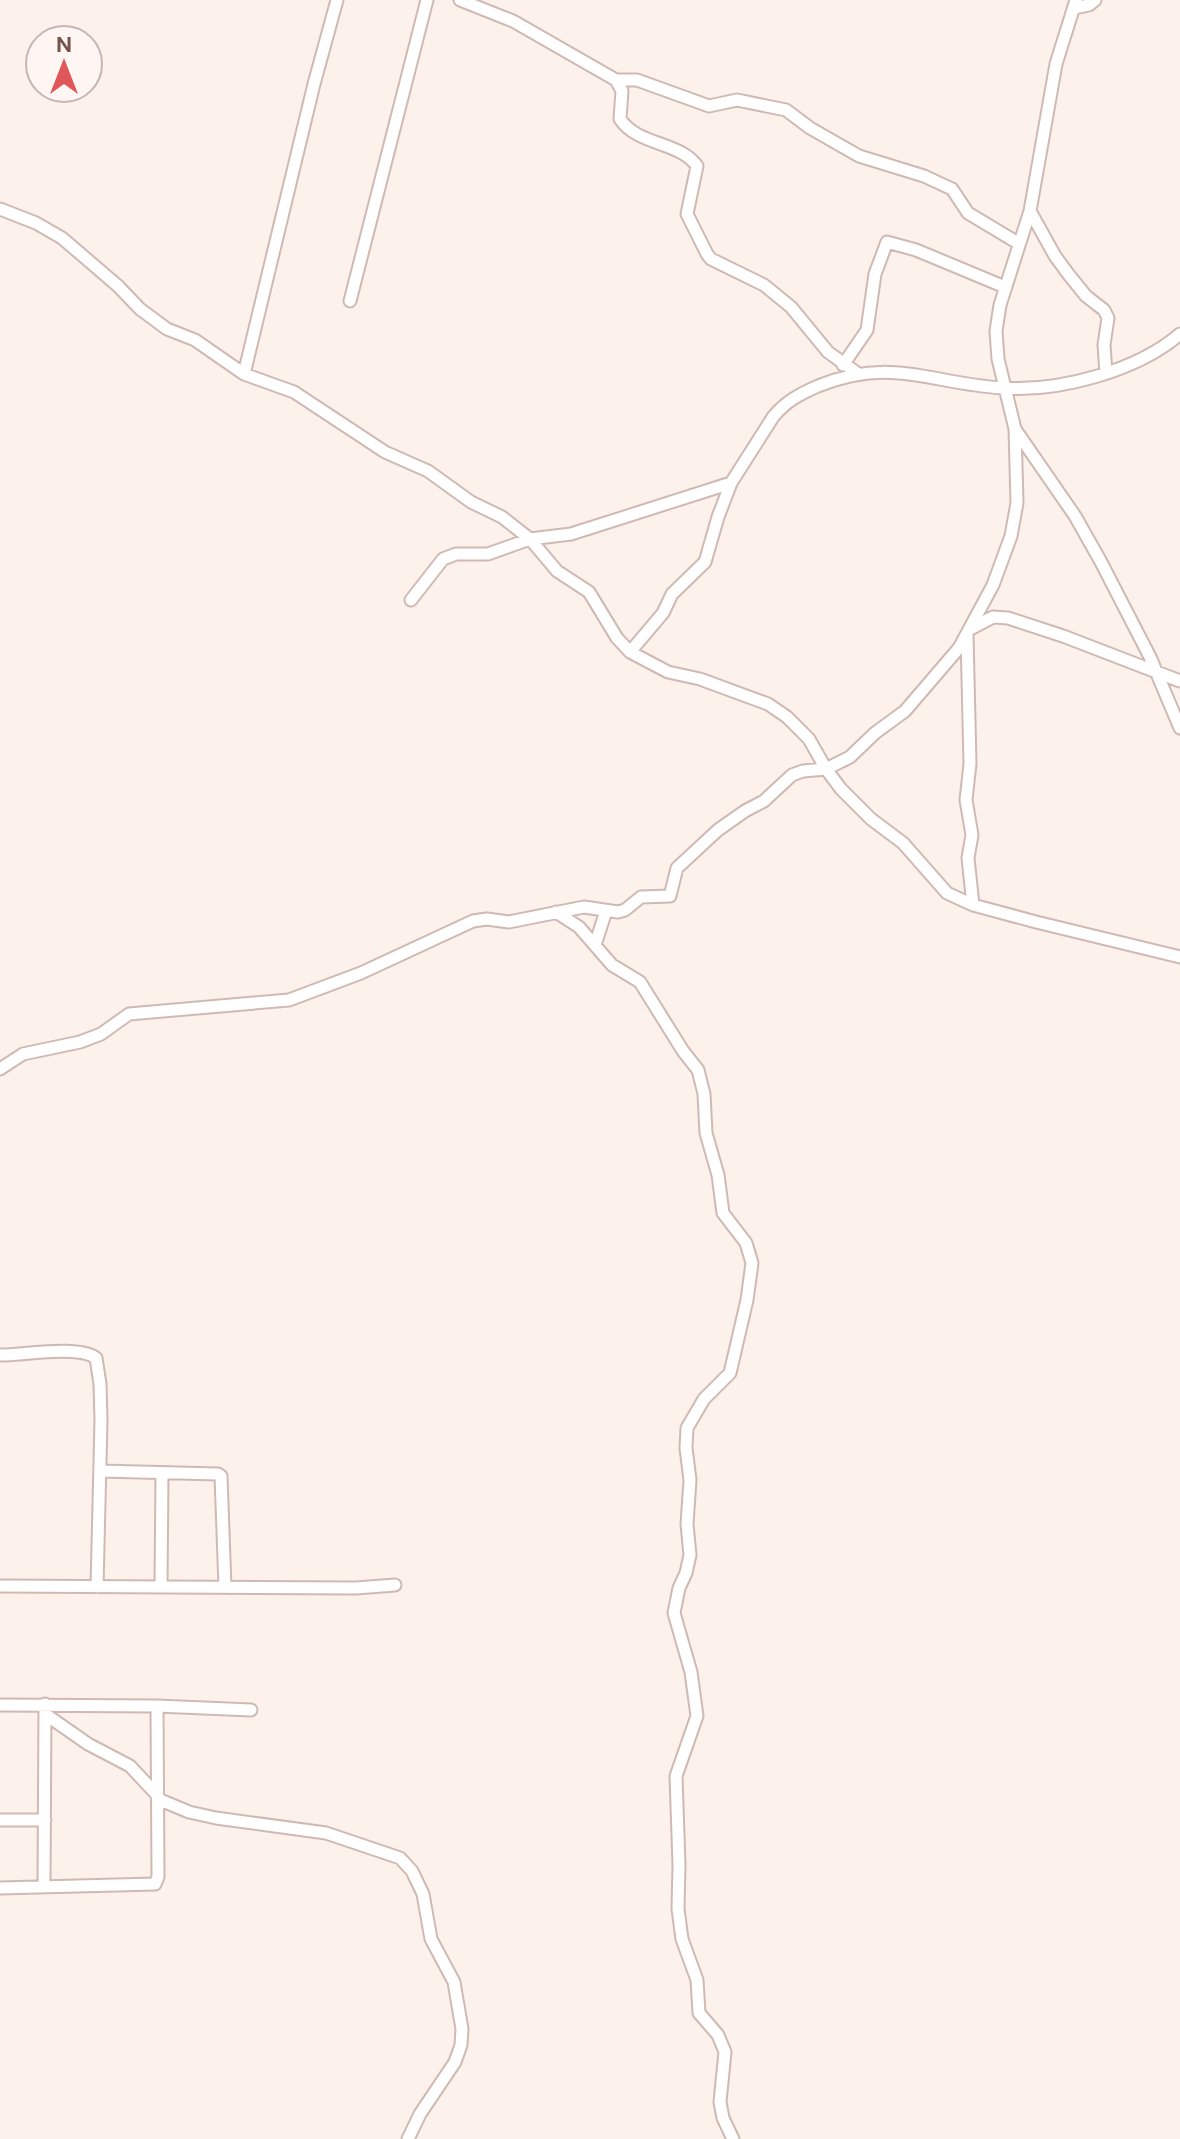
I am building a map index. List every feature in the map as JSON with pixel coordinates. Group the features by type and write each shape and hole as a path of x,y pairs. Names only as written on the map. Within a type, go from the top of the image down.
{"street":[{"path":"244,374 337,0"},
{"path":"350,301 427,0"},
{"path":"460,0 513,21 616,80 637,80 709,106 737,100 786,110 810,128 859,156 924,176 952,189 968,213 1018,243"},
{"path":"0,1069 23,1054 80,1042 101,1034 129,1014 289,1000 361,973 473,921 509,922 589,907 622,912 641,897 670,896 677,868 718,830 764,801 792,775 826,769 850,757 905,711 969,632 993,585 1014,522 1017,483 1015,429 996,344 1000,305 1030,211 1056,64 1075,4 1089,5 1095,0"},
{"path":"616,80 622,91 620,119 626,128 684,153 697,166 687,214 707,254 764,285 791,307 828,352 857,373"},
{"path":"0,209 36,223 62,238 140,309 167,329 195,340 244,374 294,392 385,452 428,471 471,502 502,517 530,539 557,571 589,592 617,638 630,652 668,672 700,679 768,704 803,731 841,789 871,819 914,854 937,884 959,900 1180,957"},
{"path":"1030,211 1055,256 1086,296 1104,310 1108,318 1104,345 1106,373"},
{"path":"843,365 867,330 875,274 887,242 916,250 1005,287"},
{"path":"630,652 663,613 672,594 705,562 731,483 760,434 781,408 799,394 857,373 919,373 1004,389 1044,387 1106,373 1150,354 1180,334"},
{"path":"1015,429 1083,530 1157,673 1180,728"},
{"path":"411,600 443,559 449,556 488,554 530,539 571,534 731,483"},
{"path":"969,632 993,617 1008,618 1180,682"},
{"path":"969,632 970,764 966,800 972,835 968,858 973,905"},
{"path":"595,945 606,911"},
{"path":"556,912 575,923 612,965 640,982 698,1070 705,1104 706,1133 718,1175 723,1213 746,1243 752,1263 730,1373 704,1399 687,1428 689,1561 674,1613 691,1672 697,1716 676,1776 678,1915 682,1939 697,1980 699,2013 724,2046 720,2102 723,2118 733,2139"},
{"path":"0,1355 66,1352 89,1353 96,1358 100,1384 97,1587"},
{"path":"100,1471 221,1476 225,1587"},
{"path":"161,1587 162,1473"},
{"path":"0,1586 395,1585"},
{"path":"0,1705 45,1709 157,1706 251,1710"},
{"path":"0,1888 155,1884 158,1877 157,1706"},
{"path":"45,1709 88,1744 130,1766 158,1798 201,1815 326,1833 400,1858 412,1871 423,1894 431,1939 454,1982 462,2029 455,2062 410,2130 408,2139"},
{"path":"44,1885 45,1709"},
{"path":"0,1820 45,1820"}]}
